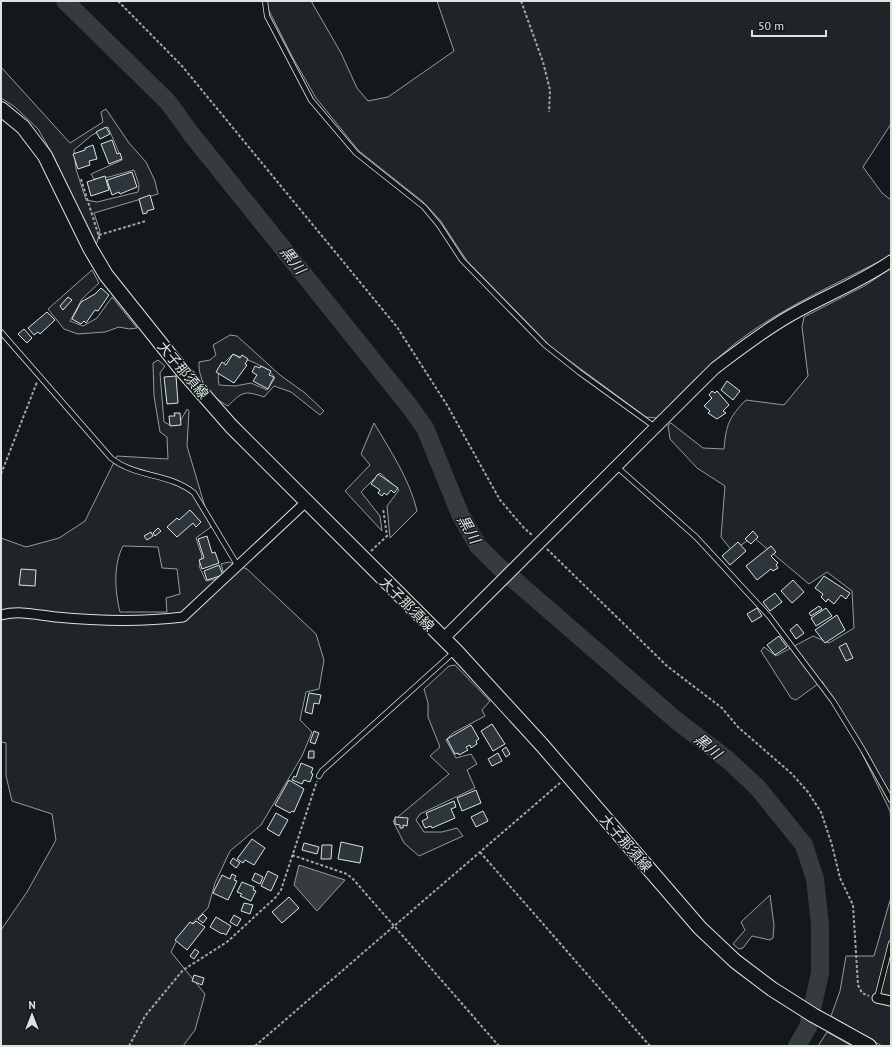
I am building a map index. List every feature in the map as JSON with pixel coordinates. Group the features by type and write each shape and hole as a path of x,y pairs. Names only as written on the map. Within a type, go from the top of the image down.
{"main road":[{"name":"大子那須線","path":"1,109 23,127 45,156 90,248 106,275 176,362 231,426 362,559 456,651 542,744 700,928 735,961 772,989 870,1046"}],"street":[{"path":"443,639 715,368 756,337 788,317 864,278 891,261"},
{"path":"1,615 24,613 56,617 116,619 183,617 306,502"},
{"path":"877,998 891,1001"}],"lane":[{"path":"265,1 267,16 311,100 334,125 343,140 356,154 424,207 439,225 462,260 545,345 655,427"},
{"path":"1,332 111,458 122,467 174,481 186,486 194,493 238,566"},
{"path":"616,466 696,537 723,564 780,630 832,701 863,750 891,800"},
{"path":"319,776 322,770 456,651"},
{"path":"877,998 891,943"}],"path":[{"path":"118,1 182,66 397,327 448,405 500,500 524,528 538,544 667,666 722,708 738,727 792,774 808,792 821,812 832,845 840,878 853,906 858,985 862,992 877,998"},
{"path":"521,1 543,62 550,90 549,112"},
{"path":"81,179 102,246"},
{"path":"99,235 146,221"},
{"path":"1,474 39,376"},
{"path":"362,559 387,536 383,508"},
{"path":"129,1046 145,1016 183,970 227,942 276,897 280,890 319,776"},
{"path":"255,1046 568,776"},
{"path":"480,852 650,1046"},
{"path":"292,855 348,874 499,1046"}],"shaded area":[{"path":"264,1 311,1 341,53 357,88 368,101 388,97 454,51 437,1 891,1 891,124 863,167 882,193 891,200 891,254 772,318 737,342 716,360 657,418 646,417 551,347 467,261 440,220 422,201 359,151 316,98 293,58"},
{"path":"1,67 70,143 103,122 101,112 106,109 129,143 146,162 155,181 158,194 94,213 100,231 96,246 53,155 38,129 15,107 1,98","holes":["108,127 122,160 91,174 94,179 109,177 134,170 139,185 138,192 97,202 86,200 76,169 74,150 92,135"]},
{"path":"891,268 891,824 890,811 860,749 822,681 796,700 791,698 761,651 764,647 776,656 813,636 829,643 854,628 852,591 827,572 809,584 753,537 732,551 721,537 725,486 697,468 670,439 668,425 671,423 703,448 724,449 729,422 746,400 784,405 808,376 802,327 804,317 866,285"},
{"path":"92,270 99,283 82,299 70,321 83,326 97,318 112,297 137,328 129,329 119,327 105,332 78,334 64,329 48,309"},
{"path":"230,335 237,336 280,375 305,393 324,411 320,415 291,392 274,386 264,397 252,393 240,395 228,406 216,398 207,388 203,382 199,369 199,362 210,360 216,355 213,345","holes":["233,354 262,366 271,373 275,378 267,390 251,383 235,386 219,385 219,371"]},
{"path":"158,360 165,366 160,373 164,422 170,425 178,425 187,409 189,411 187,446 211,527 196,538 202,556 199,566 206,581 220,578 224,575 221,564 229,562 247,569 316,634 324,660 319,689 306,692 300,720 312,732 302,756 261,825 230,851 215,883 208,908 179,936 171,952 205,994 195,1030 183,1046 1,1046 1,930 27,892 56,840 52,814 12,801 6,776 6,743 1,742 1,538 26,547 59,538 85,521 117,456 168,459 167,437 160,432 154,396 153,363","holes":["123,546 158,547 162,568 177,569 180,594 166,598 167,612 120,612 116,587 116,570"]},
{"path":"374,423 405,477 417,511 390,538 387,506 399,490 380,473 361,492 380,516 382,531 345,491 370,465 361,454"},
{"path":"455,665 490,701 482,710 485,716 453,733 446,740 456,758 471,754 477,764 467,770 475,788 420,814 416,820 424,832 442,832 457,828 463,836 419,856 404,843 393,821 449,774 430,756 440,747 428,717 428,703 424,689 449,666"},
{"path":"299,865 345,880 317,911 294,885"},
{"path":"770,895 774,925 773,938 770,940 752,936 743,948 739,949 733,944 745,930 741,922"},
{"path":"891,897 891,1046 882,1046 831,1016 840,991 846,956 874,956"},
{"path":"827,1032 852,1046 818,1046"}],"building":[{"path":"106,127 110,134 100,139 96,132"},
{"path":"112,140 117,154 120,153 122,159 109,164 101,144"},
{"path":"93,145 97,159 89,161 90,165 78,169 73,154 85,150 85,148"},
{"path":"132,172 137,187 120,194 119,192 112,195 107,180"},
{"path":"105,176 109,190 91,196 87,182"},
{"path":"150,195 154,209 143,214 139,199"},
{"path":"101,288 109,295 98,311 95,310 86,323 84,321 81,324 72,319 81,302 95,294"},
{"path":"68,297 72,300 63,310 60,306"},
{"path":"47,312 55,320 40,334 38,332 34,335 28,328"},
{"path":"24,329 32,338 27,343 18,334"},
{"path":"233,354 240,358 242,355 248,359 245,364 247,365 234,383 216,372 222,362 226,365"},
{"path":"255,366 260,368 261,366 271,371 269,375 274,377 268,389 253,381 257,375 252,372"},
{"path":"176,376 178,403 167,404 164,377"},
{"path":"727,381 740,391 733,400 721,390"},
{"path":"712,391 715,393 717,391 729,405 723,411 726,413 717,419 708,413 710,411 704,406 712,398 709,395"},
{"path":"174,413 180,413 181,425 170,426 169,416 175,416"},
{"path":"378,474 398,488 394,493 391,490 387,495 384,493 382,496 378,493 380,490 371,484"},
{"path":"190,510 201,522 196,527 193,523 177,537 167,527 177,518 179,520"},
{"path":"158,528 161,531 155,536 153,533"},
{"path":"753,531 758,537 751,544 745,539"},
{"path":"151,532 153,536 147,540 144,536"},
{"path":"207,536 212,553 215,552 219,563 202,569 199,560 204,558 198,539"},
{"path":"738,542 746,551 730,565 722,556"},
{"path":"771,546 776,552 771,556 778,563 776,565 778,568 773,571 771,569 757,580 746,566"},
{"path":"219,565 223,575 207,580 204,571"},
{"path":"21,569 36,570 35,586 19,585"},
{"path":"824,576 850,593 846,599 841,595 834,604 828,599 826,602 821,597 823,594 815,588"},
{"path":"793,580 804,592 792,603 781,591"},
{"path":"775,593 782,602 770,611 763,602"},
{"path":"819,606 822,609 811,616 809,613"},
{"path":"757,608 762,616 752,622 747,614"},
{"path":"826,608 832,616 816,626 811,618"},
{"path":"837,615 845,630 825,643 815,630"},
{"path":"797,624 804,633 796,639 790,630"},
{"path":"779,636 787,647 775,655 767,645"},
{"path":"846,643 853,658 846,661 839,647"},
{"path":"309,693 321,695 319,704 314,703 312,714 305,712"},
{"path":"492,724 505,744 493,751 481,731"},
{"path":"471,725 479,739 476,741 477,744 471,748 470,745 466,747 468,750 459,755 458,753 455,754 447,739"},
{"path":"314,731 319,733 315,744 310,742"},
{"path":"506,747 510,754 506,757 502,750"},
{"path":"309,751 314,751 314,758 308,758"},
{"path":"498,753 502,761 492,766 488,759"},
{"path":"301,763 313,768 311,773 313,774 310,782 304,780 302,784 292,780 294,776 296,777"},
{"path":"289,780 304,789 294,812 292,811 290,813 275,805"},
{"path":"476,790 481,803 462,811 457,798"},
{"path":"454,801 456,807 451,809 455,818 432,828 431,826 425,828 422,821 428,818 426,813"},
{"path":"483,811 488,821 476,827 471,817"},
{"path":"276,813 288,820 279,836 267,829"},
{"path":"395,817 408,818 407,826 403,825 403,828 400,828 400,825 395,824"},
{"path":"252,839 265,848 254,865 245,860 243,863 237,859"},
{"path":"341,842 363,847 360,863 338,859"},
{"path":"304,843 319,847 317,854 302,850"},
{"path":"322,845 332,845 331,859 321,859"},
{"path":"233,858 240,863 236,868 230,863"},
{"path":"268,871 278,876 271,891 261,886"},
{"path":"255,873 263,877 260,884 252,880"},
{"path":"232,874 236,876 234,880 237,881 228,900 213,893 222,875 230,879"},
{"path":"242,882 254,887 253,890 256,891 251,901 240,896 242,894 237,892"},
{"path":"289,897 299,908 282,923 272,912"},
{"path":"244,903 253,905 250,914 241,911"},
{"path":"203,914 207,918 203,923 198,919"},
{"path":"234,915 241,919 237,926 230,922"},
{"path":"216,917 231,926 226,935 210,927"},
{"path":"196,921 205,927 187,950 175,940 190,922 193,924"},
{"path":"195,949 199,952 194,959 190,956"},
{"path":"194,975 204,978 202,985 192,981"}],"waterway":[{"name":"黒川","path":"65,1 168,102 192,135 410,407 425,428 460,514 478,546 497,565 677,721 728,760 758,788 804,845 815,879 820,925 820,973 808,1027 797,1046"}]}
